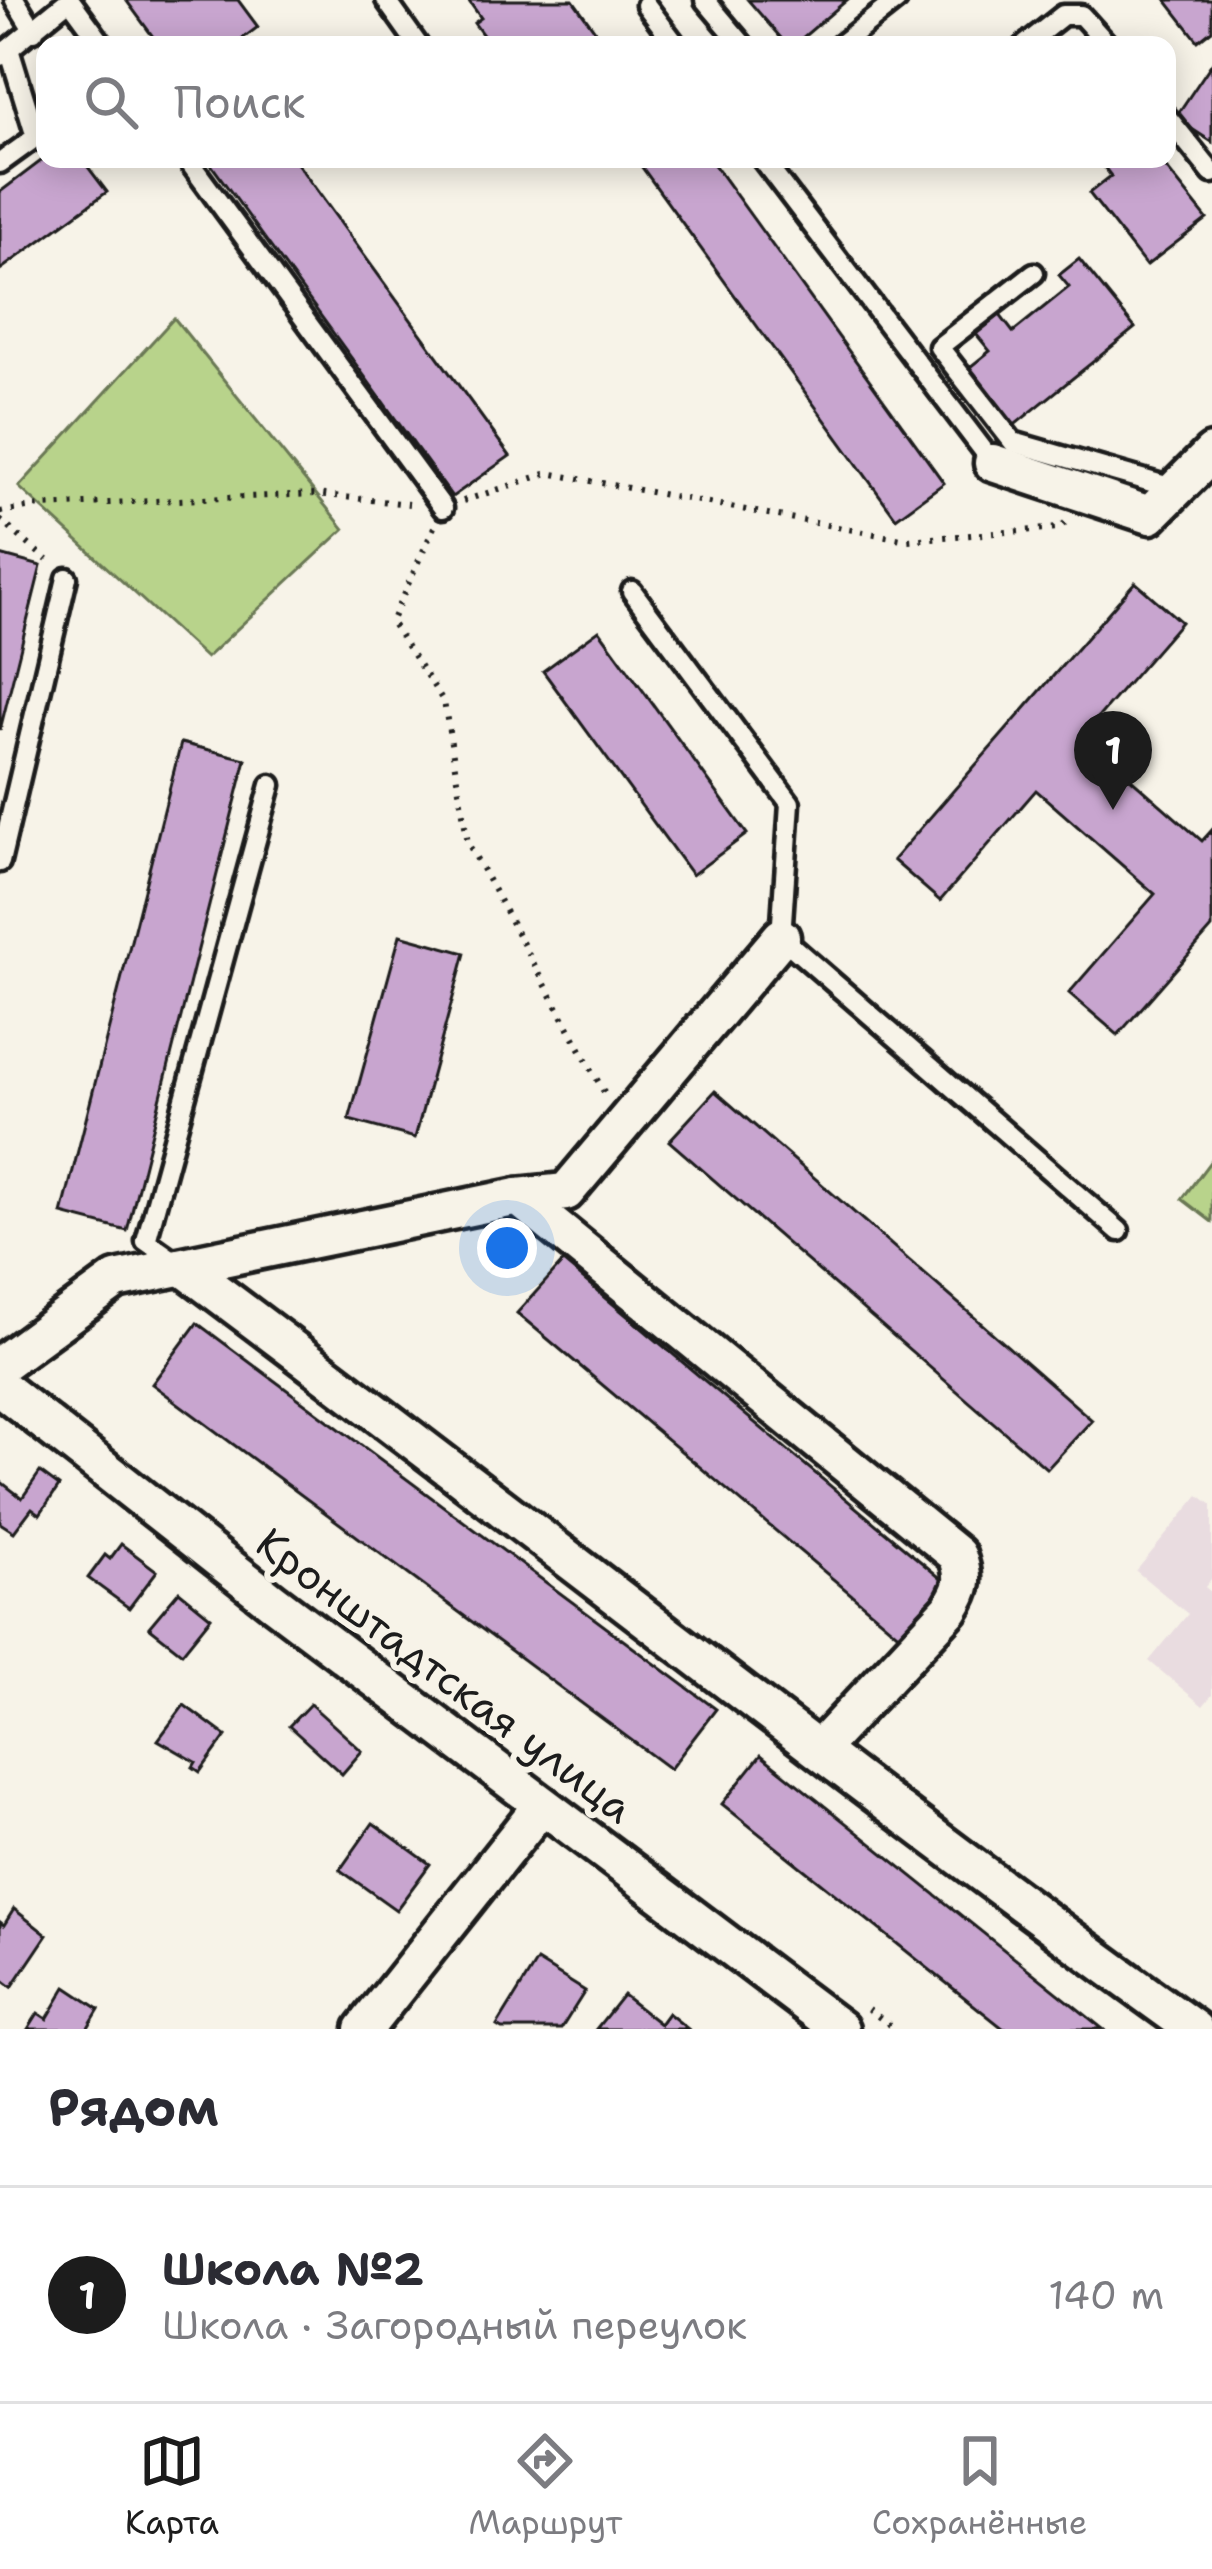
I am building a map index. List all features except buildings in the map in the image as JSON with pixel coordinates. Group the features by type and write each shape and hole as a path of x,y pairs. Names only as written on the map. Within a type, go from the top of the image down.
{"street":[{"path":"993,463 1150,515 1212,453"},
{"path":"0,1365 116,1280 518,1197 566,1192 781,937"},
{"path":"518,1197 957,1555 965,1575 950,1609 820,1748"},
{"path":"184,1268 452,1466 1027,1909 1194,2029"},
{"name":"Кронштадтская улица","path":"0,1387 541,1806 840,2029"},
{"path":"364,2029 541,1806"}],"lane":[{"path":"15,0 34,31"},
{"path":"0,163 36,137 4,53 69,0 96,36"},
{"path":"386,0 412,36"},
{"path":"705,0 735,36"},
{"path":"851,36 897,0"},
{"path":"646,5 669,36"},
{"path":"1036,36 1063,15 1081,15 1100,36"},
{"path":"1176,128 1212,173"},
{"path":"194,168 443,508"},
{"path":"770,168 993,463"},
{"path":"1034,273 939,346 1012,442 1176,489"},
{"path":"0,862 67,578"},
{"path":"632,591 790,803 781,937 1119,1231"},
{"path":"184,1268 146,1240 271,784"}],"path":[{"path":"0,516 40,506 316,494 443,508 548,473 907,540 1059,528 1095,497"},
{"path":"443,508 391,622 444,702 469,844 622,1125"},
{"path":"0,516 67,578"}],"shaded area":[{"path":"1199,1495 1212,1505 1212,1578 1205,1587 1212,1593 1212,1695 1203,1706 1149,1661 1188,1614 1136,1571"}],"green space":[{"path":"174,318 344,529 206,658 19,487"},
{"path":"1212,1159 1212,1222 1182,1199"}],"place":[{"name":"Школа №2","path":"1113,810"}]}
